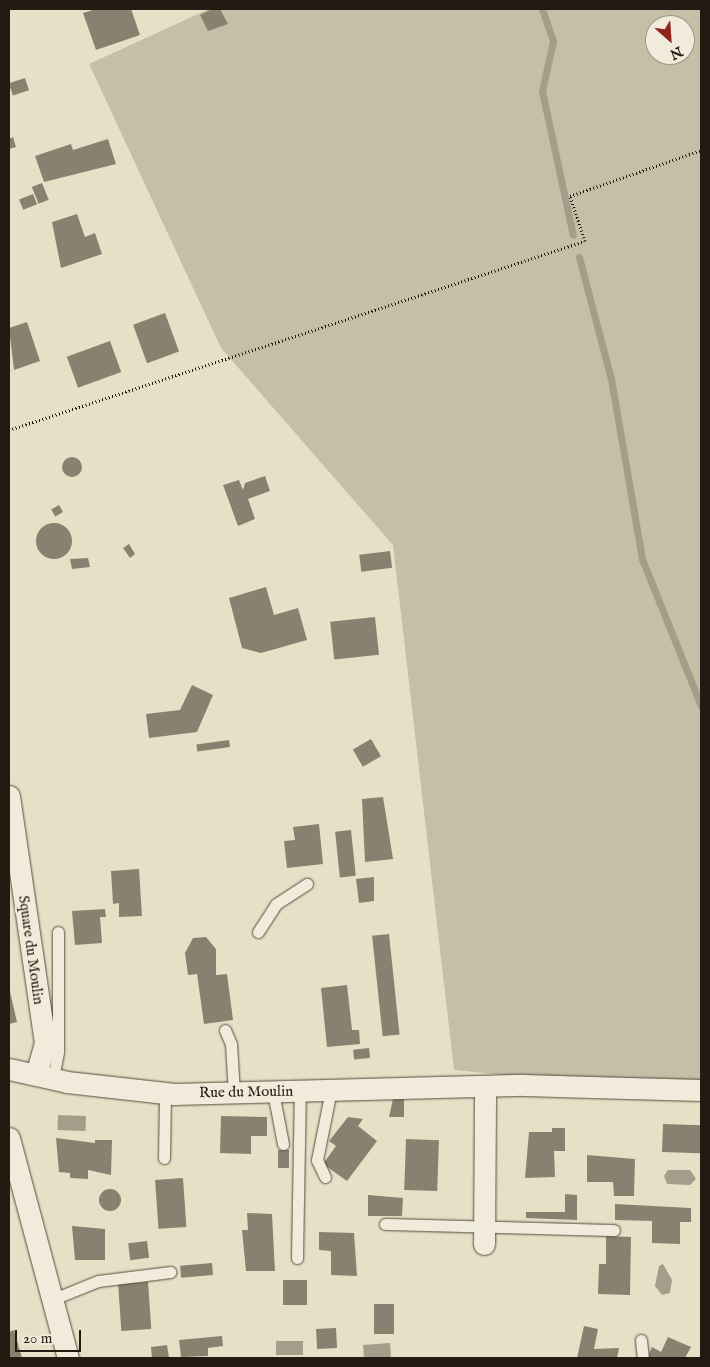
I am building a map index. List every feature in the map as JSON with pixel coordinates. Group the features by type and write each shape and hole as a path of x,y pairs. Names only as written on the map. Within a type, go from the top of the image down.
{"street":[{"name":"Square du Moulin","path":"9,796 44,1043 45,1076"},
{"name":"Rue du Moulin","path":"9,1069 165,1093 234,1093 486,1086 701,1090"},
{"path":"484,1235 486,1086"},
{"path":"9,1138 68,1358"}],"lane":[{"path":"258,932 276,904 307,884"},
{"path":"45,1076 58,1052 58,932"},
{"path":"226,1030 231,1044 234,1093"},
{"path":"325,1177 317,1160 331,1090"},
{"path":"297,1258 300,1091"},
{"path":"273,1092 283,1144"},
{"path":"164,1158 165,1093"},
{"path":"385,1224 484,1235 614,1230"},
{"path":"51,1300 98,1281 170,1272"},
{"path":"642,1340 643,1358"}],"path":[{"path":"9,430 585,241 570,196 701,150"}],"shaded area":[{"path":"209,9 701,9 701,1094 454,1070 393,545 221,348 89,64"},
{"path":"58,1115 86,1116 85,1131 57,1130"},
{"path":"668,1170 690,1170 696,1179 690,1185 667,1184 664,1176"},
{"path":"663,1264 672,1280 670,1293 662,1295 655,1286 659,1266"},
{"path":"276,1341 303,1341 303,1355 276,1355"},
{"path":"390,1343 391,1357 364,1358 363,1345"}],"building":[{"path":"96,9 131,9 140,35 96,50 83,13"},
{"path":"212,9 220,9 228,24 208,31 200,15"},
{"path":"25,78 29,90 13,96 9,83"},
{"path":"13,137 16,147 9,149 9,139"},
{"path":"108,139 116,164 44,182 35,156 71,144 73,150"},
{"path":"42,183 49,200 39,204 32,187"},
{"path":"33,194 37,204 23,210 19,200"},
{"path":"77,214 85,237 95,233 102,254 61,268 52,222"},
{"path":"165,313 179,352 147,363 133,325"},
{"path":"27,322 40,361 14,370 9,328"},
{"path":"110,341 121,372 78,388 67,357"},
{"path":"72,457 79,460 82,467 79,474 72,477 65,474 62,467 65,460"},
{"path":"265,476 270,491 248,499 255,519 238,526 223,485 239,480 243,490 245,483"},
{"path":"59,505 63,512 55,516 51,510"},
{"path":"54,523 66,529 72,541 66,553 54,559 42,553 36,541 42,529"},
{"path":"129,544 135,554 130,558 123,548"},
{"path":"390,551 392,568 361,572 359,555"},
{"path":"88,558 90,567 72,569 70,559"},
{"path":"266,587 274,615 298,608 307,640 261,653 242,648 229,598"},
{"path":"375,617 379,655 334,659 330,622"},
{"path":"192,685 213,695 197,732 149,738 146,714 180,710"},
{"path":"371,739 381,756 363,767 353,750"},
{"path":"229,740 230,747 197,752 196,745"},
{"path":"383,797 393,859 365,862 362,799"},
{"path":"319,824 323,864 287,868 284,841 295,840 293,827"},
{"path":"351,830 356,876 340,877 335,832"},
{"path":"139,869 142,916 119,917 119,903 113,904 111,871"},
{"path":"374,877 374,901 359,903 356,879"},
{"path":"105,909 106,917 100,917 102,943 75,945 72,911"},
{"path":"389,934 400,1034 383,1036 372,936"},
{"path":"206,937 216,949 216,975 227,974 233,1020 204,1024 197,974 188,975 185,953 193,938"},
{"path":"347,985 352,1030 359,1030 360,1044 327,1047 321,988"},
{"path":"9,987 17,1022 9,1024"},
{"path":"369,1048 370,1058 354,1060 353,1050"},
{"path":"393,1099 404,1099 404,1117 389,1117"},
{"path":"221,1116 267,1117 267,1136 251,1136 251,1154 220,1153"},
{"path":"348,1117 363,1119 358,1126 377,1141 347,1181 323,1164 336,1146 329,1141"},
{"path":"663,1124 701,1125 700,1153 662,1152"},
{"path":"552,1128 565,1128 565,1151 554,1151 555,1177 525,1178 529,1132 552,1132"},
{"path":"56,1138 95,1143 95,1140 112,1140 111,1175 88,1170 88,1179 70,1178 70,1173 59,1172"},
{"path":"406,1139 439,1140 437,1191 404,1190"},
{"path":"278,1150 289,1150 289,1168 278,1168"},
{"path":"587,1155 635,1159 634,1196 614,1196 613,1182 587,1182"},
{"path":"183,1178 186,1227 158,1229 155,1180"},
{"path":"110,1189 118,1192 121,1200 118,1208 110,1211 102,1208 99,1200 102,1192"},
{"path":"565,1194 577,1195 577,1220 526,1218 526,1212 565,1212"},
{"path":"368,1195 403,1198 402,1216 368,1216"},
{"path":"615,1204 691,1208 691,1222 680,1222 680,1244 652,1243 652,1221 615,1220"},
{"path":"247,1213 272,1214 275,1271 246,1271 242,1230 248,1230"},
{"path":"72,1226 105,1229 105,1260 75,1260"},
{"path":"319,1232 354,1233 357,1276 331,1275 331,1251 319,1250"},
{"path":"606,1236 631,1237 630,1295 598,1294 599,1264 606,1264"},
{"path":"147,1241 149,1258 130,1260 128,1243"},
{"path":"212,1263 213,1275 181,1278 180,1266"},
{"path":"283,1280 307,1280 307,1305 283,1305"},
{"path":"148,1282 151,1329 121,1331 118,1284"},
{"path":"374,1304 394,1304 394,1334 374,1334"},
{"path":"584,1326 598,1329 594,1349 619,1348 617,1358 577,1358"},
{"path":"336,1328 337,1348 317,1349 316,1329"},
{"path":"14,1330 22,1358 9,1358 9,1332"},
{"path":"222,1336 223,1346 208,1348 208,1356 181,1357 179,1340"},
{"path":"668,1337 691,1347 685,1358 647,1358 652,1347 661,1352"},
{"path":"167,1345 169,1358 152,1358 151,1347"}],"waterway":[{"path":"542,9 553,41 542,91 573,235"},
{"path":"579,257 611,379 642,559 701,706"}]}
